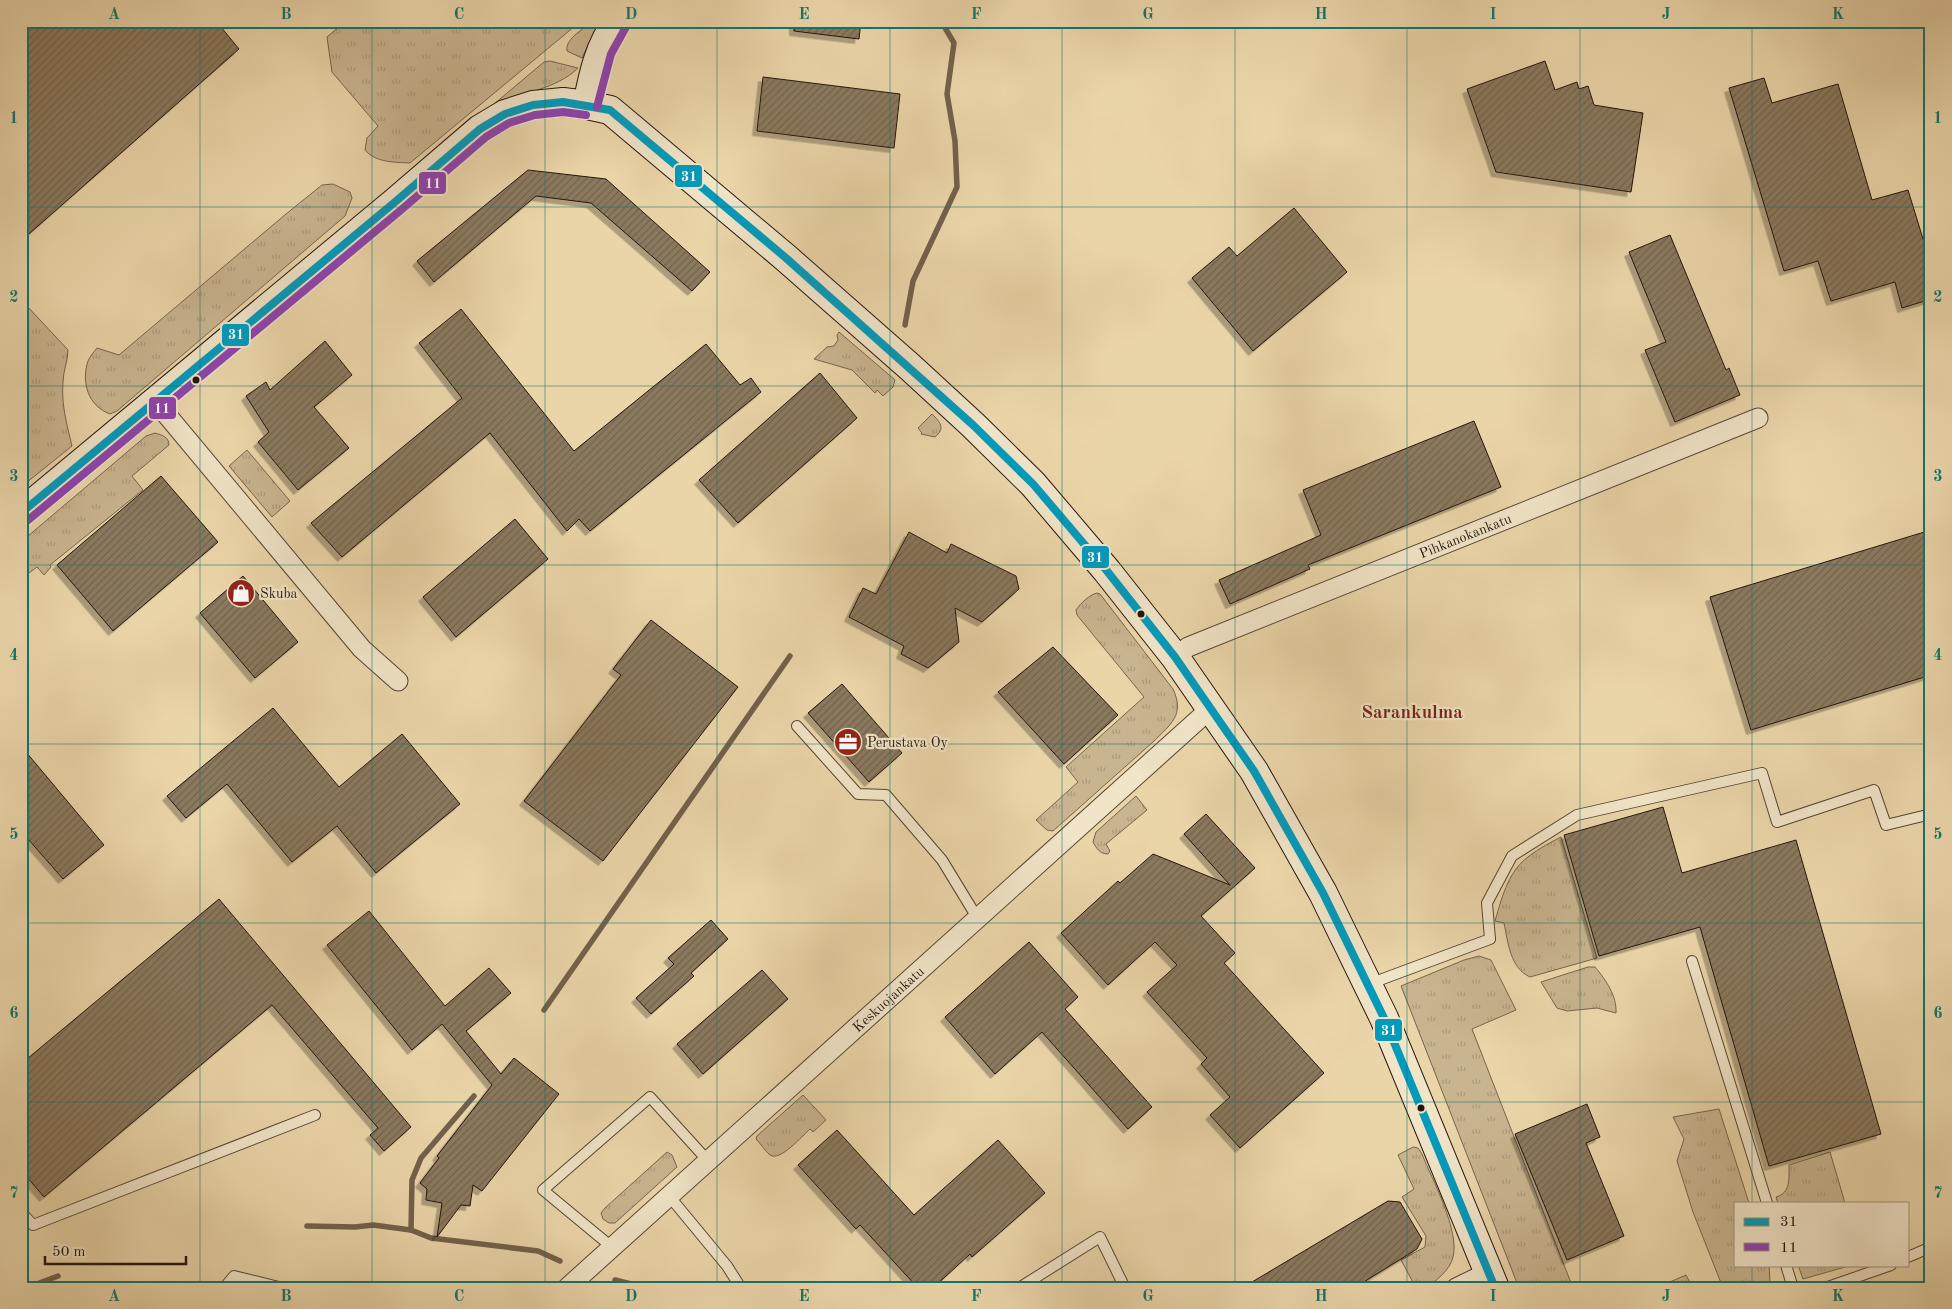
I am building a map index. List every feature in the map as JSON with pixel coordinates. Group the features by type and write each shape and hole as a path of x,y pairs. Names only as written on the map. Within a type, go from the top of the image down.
{"main road":[{"path":"587,105 595,66 610,31 618,21"},
{"path":"21,513 480,129 505,114 533,105 563,102 610,110 786,258 973,425 1033,484 1175,657 1254,771 1323,893 1384,1018 1492,1280"}],"street":[{"path":"156,402 362,649 398,681"},
{"name":"Pihkanokankatu","path":"1175,657 1188,647 1758,418"},
{"name":"Keskuojankatu","path":"567,1288 1210,709"},
{"path":"1456,1288 1492,1280"}],"lane":[{"path":"797,726 858,794 886,795 942,860 978,919"},
{"path":"1368,985 1490,939 1487,903 1512,856 1577,815 1762,773 1777,822 1874,790 1886,825 1931,814"},
{"path":"1692,961 1767,1202"},
{"path":"613,1248 543,1190 650,1097 709,1162"},
{"path":"21,1212 33,1226 315,1115"},
{"path":"670,1197 727,1266 741,1288"},
{"path":"1019,1288 1100,1237 1125,1288"},
{"path":"1910,1256 1931,1247"},
{"path":"1786,1266 1793,1288"},
{"path":"1825,1288 1889,1266"},
{"path":"224,1288 234,1276 283,1288"}],"green space":[{"path":"346,21 581,21 410,163 380,160 365,150 367,138 378,126 332,72 327,37"},
{"path":"594,21 599,21 582,58 567,51 567,46 572,38"},
{"path":"550,61 578,68 560,81 549,86 494,104 544,62"},
{"path":"333,184 350,192 352,198 345,216 117,411 110,414 96,405 88,392 85,377 88,361 97,348 119,355 322,185"},
{"path":"27,306 68,350 63,378 63,398 72,446 21,487 21,310"},
{"path":"839,332 895,380 893,387 883,396 877,390 875,393 852,370 814,359 827,347 834,346 838,340 837,335"},
{"path":"932,414 941,425 940,431 935,437 921,434 918,428"},
{"path":"155,433 166,438 169,445 132,476 143,490 50,565 51,567 44,575 37,567 21,579 21,542 146,436"},
{"path":"247,450 290,501 272,517 229,466"},
{"path":"1097,593 1100,594 1173,689 1177,712 1170,724 1153,742 1053,831 1047,830 1036,820 1078,782 1066,767 1144,697 1077,615 1076,610 1080,605 1088,597"},
{"path":"1136,796 1147,810 1106,844 1110,851 1108,854 1101,852 1093,842 1096,832"},
{"path":"1561,837 1597,958 1530,977 1523,973 1514,961 1504,923 1495,921 1506,888 1516,869 1531,855"},
{"path":"1479,956 1491,960 1516,1010 1472,1029 1573,1288 1519,1288 1401,986 1464,960"},
{"path":"1588,967 1595,967 1607,983 1615,1000 1616,1013 1597,1008 1567,1011 1557,1008 1541,982"},
{"path":"803,1095 826,1120 813,1132 810,1129 785,1152 774,1156 770,1155 756,1139 757,1136"},
{"path":"1719,1109 1749,1202 1734,1202 1734,1266 1769,1266 1770,1283 1767,1288 1723,1288 1693,1212 1677,1161 1684,1139 1673,1117"},
{"path":"1413,1147 1418,1148 1422,1154 1444,1205 1453,1233 1454,1246 1451,1262 1439,1278 1426,1288 1416,1288 1401,1260 1425,1247 1426,1236 1402,1197 1414,1189 1398,1155"},
{"path":"667,1152 672,1155 677,1167 615,1223 609,1223 603,1219 601,1213 605,1208"},
{"path":"1830,1152 1845,1202 1778,1202 1776,1197 1787,1189 1789,1165"},
{"path":"1798,1266 1848,1266 1803,1279"},
{"path":"1686,1275 1693,1288 1656,1288"}],"building":[{"path":"21,21 216,21 239,49 21,241"},
{"path":"794,21 861,21 859,39 794,31"},
{"path":"1545,61 1555,90 1577,82 1579,89 1588,86 1594,105 1643,113 1631,192 1496,172 1467,89"},
{"path":"763,77 900,94 894,148 757,131"},
{"path":"1764,78 1772,103 1838,84 1872,200 1908,190 1931,265 1931,299 1902,308 1895,282 1831,301 1818,261 1784,271 1729,88"},
{"path":"528,170 606,179 710,272 692,291 591,203 536,196 434,282 417,261"},
{"path":"1294,208 1347,272 1253,351 1192,278 1229,247 1237,256"},
{"path":"1670,235 1726,370 1729,368 1740,395 1675,422 1645,350 1666,342 1629,252"},
{"path":"461,309 574,451 706,344 740,385 751,378 761,392 590,531 579,519 567,531 490,433 342,557 311,523 462,398 419,343"},
{"path":"325,341 352,375 314,407 349,448 298,490 258,442 269,432 246,396 266,382 270,390"},
{"path":"820,373 857,418 738,523 699,480"},
{"path":"1474,421 1501,487 1308,565 1310,569 1230,604 1219,580 1321,535 1303,490"},
{"path":"161,476 218,542 113,631 57,565"},
{"path":"515,519 548,559 456,637 423,597"},
{"path":"1931,530 1931,675 1751,730 1710,597"},
{"path":"909,532 947,553 951,544 1016,576 1019,589 982,622 955,608 959,642 928,668 901,654 904,646 849,617 863,588 876,594"},
{"path":"243,576 298,642 255,678 200,613"},
{"path":"651,620 738,687 603,861 524,801 621,675 613,669"},
{"path":"1053,647 1118,715 1064,764 998,692"},
{"path":"842,684 902,753 869,782 808,713"},
{"path":"273,708 339,787 402,734 460,804 376,873 337,826 292,862 227,784 186,818 167,796"},
{"path":"21,746 104,845 63,879 21,831"},
{"path":"1663,807 1682,873 1796,840 1881,1134 1769,1166 1700,927 1599,956 1564,835"},
{"path":"1206,814 1255,868 1201,916 1235,953 1224,963 1324,1073 1240,1148 1210,1115 1230,1097 1201,1064 1207,1058 1147,992 1177,965 1155,942 1108,985 1061,933 1118,881 1120,883 1153,854 1230,885 1184,834"},
{"path":"219,899 411,1127 384,1151 370,1135 378,1128 272,1005 44,1197 21,1170 21,1064"},
{"path":"369,911 445,1006 489,968 511,993 466,1031 501,1074 514,1058 559,1094 482,1191 473,1185 470,1206 461,1205 437,1237 442,1203 426,1200 427,1189 420,1183 439,1158 437,1156 492,1085 442,1024 412,1050 327,945"},
{"path":"711,920 728,939 691,973 694,976 651,1014 636,998 674,964 668,958"},
{"path":"1029,942 1078,997 1065,1009 1152,1107 1128,1129 1042,1032 995,1074 945,1017"},
{"path":"762,970 788,999 703,1074 677,1044"},
{"path":"1587,1104 1600,1137 1586,1143 1624,1236 1567,1260 1515,1134"},
{"path":"837,1130 914,1215 998,1140 1045,1193 972,1257 970,1254 933,1288 918,1288 860,1225 856,1229 798,1165"},
{"path":"1388,1201 1400,1202 1422,1239 1417,1249 1354,1288 1242,1288"}],"waterway":[{"path":"905,325 913,281 957,187 955,141 947,94 954,43 941,21"},
{"path":"544,1010 790,656"},
{"path":"411,1230 412,1180 421,1158 474,1096"},
{"path":"307,1226 355,1227 373,1225 411,1230 431,1238 538,1251 560,1261"},
{"path":"26,1288 58,1276"},
{"path":"615,1280 647,1288"}],"transit line":[{"name":"11","path":"597,107 611,54 626,27"},
{"name":"31","path":"21,513 480,129 505,114 533,105 563,102 610,110 786,258 973,425 1033,484 1107,571 1175,657 1254,771 1323,893 1384,1018 1495,1288"},
{"name":"11","path":"27,521 486,137 509,123 535,115 563,112 586,115"}],"place":[{"name":"Skuba","path":"241,593"},
{"name":"Perustava Oy","path":"848,742"}],"district":[{"name":"Sarankulma","path":"1412,711"}]}
